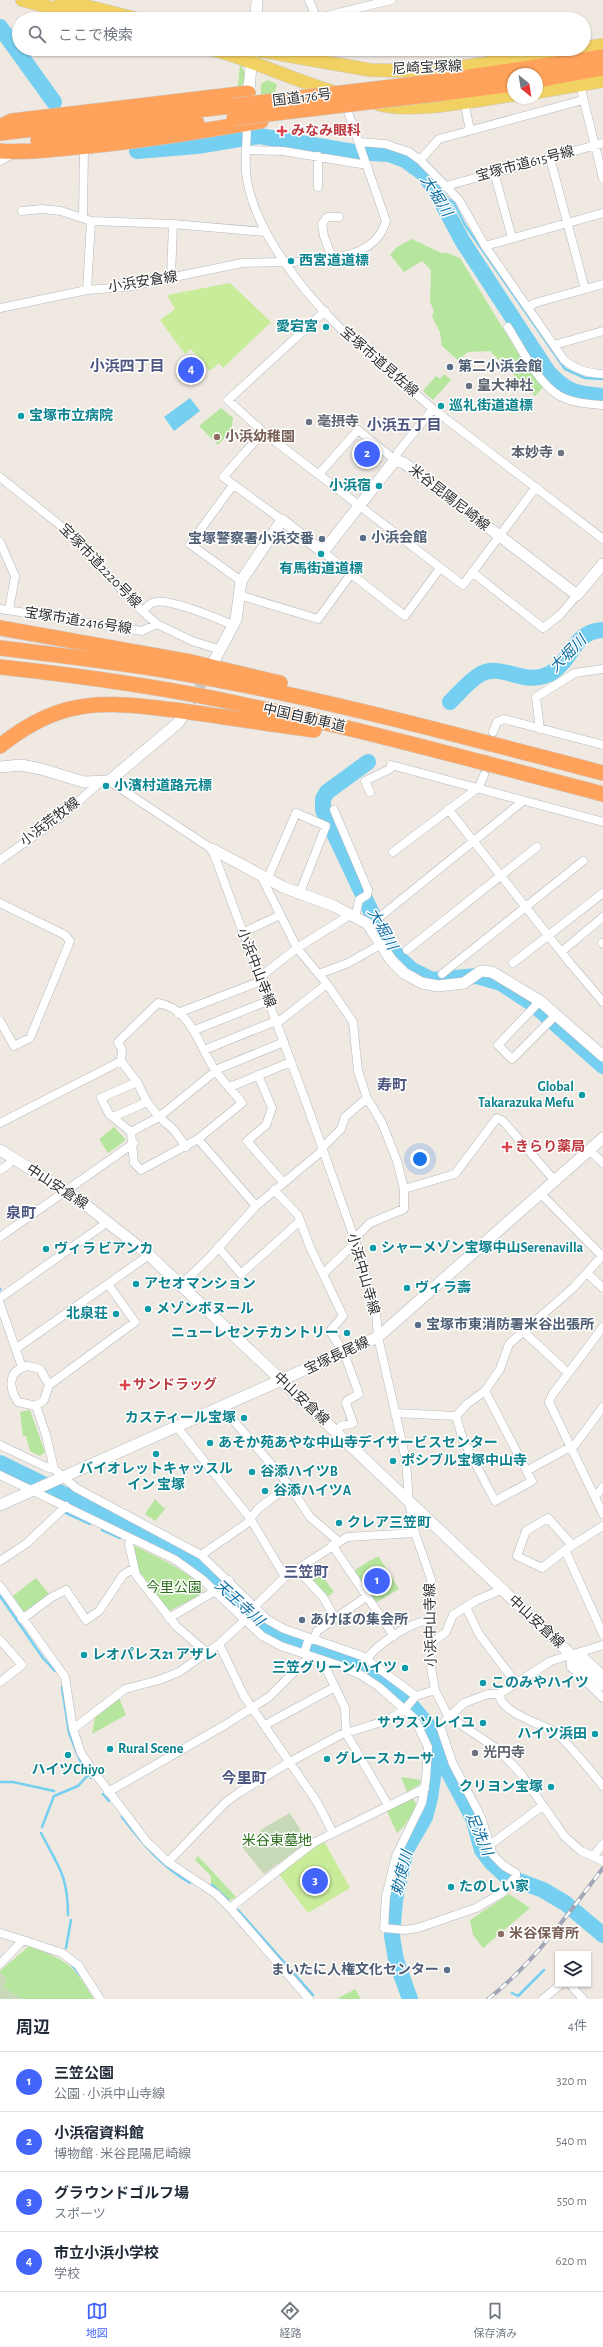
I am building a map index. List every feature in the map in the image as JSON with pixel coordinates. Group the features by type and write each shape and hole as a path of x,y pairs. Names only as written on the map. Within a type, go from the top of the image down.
{"highway":[{"name":"国道176号","path":"0,145 240,120 443,87 603,57"},
{"path":"543,79 603,68"},
{"name":"国道176号","path":"443,87 507,84"},
{"path":"0,127 12,121 248,93"},
{"path":"0,151 15,152 84,147 203,132 240,120 348,112 387,106"},
{"name":"国道176号","path":"0,133 240,120"},
{"path":"0,628 191,662 303,689 469,738"},
{"name":"中国自動車道","path":"0,648 175,672 322,702 603,773"},
{"name":"中国自動車道","path":"0,667 71,675 244,704 418,745 603,794"},
{"path":"0,746 26,727 54,714 92,705 124,704 248,719 418,745"}],"main road":[{"path":"22,0 67,12"},
{"path":"61,0 110,12"},
{"name":"尼崎宝塚線","path":"591,47 603,45"},
{"name":"尼崎宝塚線","path":"259,56 305,84 387,106 418,106 507,96"},
{"name":"尼崎宝塚線","path":"278,56 370,70 413,71 468,66 532,56"},
{"path":"543,91 603,81"}],"street":[{"path":"256,12 257,0"},
{"path":"308,0 313,12"},
{"path":"344,12 391,0"},
{"path":"240,120 248,93 252,56"},
{"path":"328,56 329,64"},
{"path":"580,85 603,178"},
{"path":"420,160 439,139 584,100"},
{"path":"464,101 470,130"},
{"name":"小浜安倉線","path":"0,308 87,290 126,287 242,263 286,263 332,258 356,252 374,241 385,227 386,217 348,112"},
{"name":"宝塚市道見佐線","path":"240,120 247,147 246,173 250,194 266,232 286,263 337,326 398,375 404,384 433,409 603,539"},
{"name":"宝塚市道615号線","path":"446,186 603,143"},
{"path":"360,144 385,144 409,152 420,160 459,200 485,246 564,360 577,370 588,373 603,374"},
{"path":"84,147 87,220 87,290"},
{"path":"247,147 283,150 366,162"},
{"path":"0,160 15,152"},
{"path":"318,156 318,187"},
{"path":"550,158 566,224 585,288"},
{"path":"494,172 512,238"},
{"path":"22,211 42,209 61,210 87,220 173,224 266,232"},
{"path":"485,246 603,214"},
{"path":"332,258 324,236 322,224 327,217 339,218"},
{"path":"171,278 173,224"},
{"path":"528,307 535,302 603,284"},
{"path":"325,311 228,400 263,432 320,474 462,585 536,487"},
{"path":"508,328 550,389 560,396 575,402 603,405"},
{"path":"554,345 603,331"},
{"path":"320,474 358,430 395,460 398,452 433,409"},
{"path":"263,432 223,477 233,485 282,520 405,616 440,568"},
{"name":"米谷昆陽尼崎線","path":"322,552 395,460 404,463 577,595"},
{"name":"宝塚市道2220号線","path":"0,478 61,526 142,611 152,603 158,602 183,606 233,625"},
{"path":"233,485 190,544 241,581"},
{"path":"142,611 157,624 218,654 233,625 241,581 282,520"},
{"path":"0,542 15,576 9,610"},
{"path":"472,572 543,628 560,615 603,564"},
{"path":"239,595 318,619 351,574"},
{"name":"宝塚市道2416号線","path":"0,609 142,631 157,624"},
{"path":"540,729 536,697 575,673 603,669"},
{"path":"104,782 178,724 182,717"},
{"path":"494,732 497,722 504,719 603,745"},
{"path":"0,767 21,765 41,769 84,782 104,782 212,849 264,878 299,895 334,906 368,924 391,960 404,973 422,984 438,986 464,983 481,971 492,972 603,1056"},
{"path":"370,792 365,781 390,769 391,765 479,787 523,801 603,822"},
{"path":"393,852 479,787 484,775"},
{"name":"小浜荒牧線","path":"0,860 61,817 104,782"},
{"path":"381,916 523,801"},
{"path":"448,809 561,952 603,1002"},
{"path":"178,1013 260,979 297,948 353,916 359,900 367,895 368,890 334,810"},
{"path":"299,895 326,826 296,813 264,878 280,915 297,948 327,984 353,1022 358,1071 367,1098 390,1142 402,1176 404,1189 404,1210 370,1223 351,1248 323,1274"},
{"path":"407,950 537,847"},
{"name":"小浜中山寺線","path":"212,849 322,1149 355,1242 376,1311 378,1337 406,1460 409,1502 415,1533 431,1579 429,1621 435,1690 448,1716 499,1750 520,1774 565,1838 581,1851 603,1861"},
{"path":"442,974 583,862"},
{"path":"513,963 603,893"},
{"path":"0,903 65,935 70,941 30,1038 14,1046 0,1021"},
{"path":"242,933 280,915"},
{"path":"561,952 603,917"},
{"path":"319,974 348,964 380,945"},
{"path":"204,1050 276,1022 327,984"},
{"path":"194,1030 268,1001"},
{"path":"136,1082 101,1098 102,1104 113,1117 131,1132 134,1142 134,1163 141,1170 186,1147 242,1103 216,1071 194,1030 171,1006 158,1003 118,1042 122,1050 121,1061 136,1082 147,1102 159,1117 174,1130 186,1147"},
{"path":"537,1005 498,1045 512,1059 553,1018"},
{"path":"131,1132 159,1117 216,1071 284,1042"},
{"path":"0,1123 121,1061"},
{"path":"230,1087 291,1062"},
{"path":"258,1075 272,1108 266,1125 247,1141 283,1182"},
{"path":"180,1286 256,1206 322,1149 341,1129 345,1117 367,1098"},
{"path":"113,1117 147,1102"},
{"path":"404,1189 455,1174 497,1118 503,1121 555,1180"},
{"name":"宝塚長尾線","path":"0,1505 378,1337 603,1138"},
{"path":"198,1139 256,1206"},
{"path":"0,1237 134,1142"},
{"name":"中山安倉線","path":"0,1150 65,1190 149,1255 603,1685"},
{"path":"589,1150 603,1163"},
{"path":"0,1170 8,1165 12,1158"},
{"path":"274,1190 298,1216 343,1316 330,1331 344,1353 359,1394 348,1400 346,1403 352,1423 341,1426 336,1432"},
{"path":"456,1416 467,1404 485,1391 500,1368 509,1344 588,1274 603,1256 541,1194"},
{"path":"0,1298 103,1226 106,1221"},
{"path":"218,1247 241,1274 300,1221"},
{"path":"17,1348 149,1255"},
{"path":"588,1274 603,1288"},
{"path":"49,1385 40,1370 28,1366 22,1367 13,1374 10,1385 18,1402 36,1406 44,1400 49,1385 135,1322 108,1284"},
{"path":"0,1304 17,1348 22,1367"},
{"path":"603,1326 568,1373 549,1402 603,1514"},
{"path":"523,1331 568,1373"},
{"path":"456,1416 463,1440 495,1501 532,1481 528,1470 485,1391"},
{"path":"36,1406 46,1435 54,1468 60,1479 113,1510 201,1555 268,1620 284,1629 311,1640 367,1659 415,1697"},
{"path":"222,1407 289,1485 310,1517 335,1543 366,1597 394,1636"},
{"path":"528,1470 571,1449 603,1407"},
{"path":"396,1413 456,1416"},
{"path":"177,1427 250,1518 285,1577"},
{"path":"0,1445 46,1467 54,1468"},
{"path":"0,1475 34,1490 174,1559 217,1591 262,1636 322,1661 338,1665 361,1675 379,1687 405,1708 414,1718 428,1747 429,1759 425,1788 422,1803 400,1844 391,1872 386,1896 384,1928 399,1930 418,1928 476,1908 502,1893 514,1879 516,1873 504,1866 493,1855 481,1817 453,1764 440,1726 448,1716 464,1703 488,1694 499,1694 550,1661 603,1645"},
{"path":"201,1555 246,1524 250,1518 289,1485"},
{"path":"595,1497 603,1487"},
{"path":"0,1561 27,1543 66,1506"},
{"path":"572,1545 548,1518 526,1531 517,1556 542,1568 572,1545 603,1526"},
{"path":"255,1606 285,1577 335,1543 347,1537 415,1533"},
{"path":"132,1539 129,1544 134,1568 140,1580 176,1626 206,1652"},
{"path":"565,1550 603,1634"},
{"path":"22,1619 52,1597 66,1590 86,1620 99,1611 123,1575 134,1568"},
{"path":"297,1569 323,1597 335,1618"},
{"path":"169,1618 217,1591 228,1581"},
{"path":"0,1586 22,1619 65,1677 73,1729 81,1753 108,1792 147,1842 168,1862 216,1894 309,1999"},
{"path":"430,1644 446,1632 453,1615 501,1590"},
{"path":"108,1792 224,1725 269,1697 306,1654 311,1640 317,1630 366,1597"},
{"path":"466,1607 479,1634 516,1684"},
{"path":"73,1729 118,1692 140,1684 159,1680 179,1672 219,1644 245,1620"},
{"path":"367,1659 374,1649 394,1636 422,1621 429,1621"},
{"path":"0,1640 22,1665 0,1682"},
{"path":"219,1644 244,1696 266,1725 288,1763 317,1802 333,1833"},
{"path":"570,1655 584,1657 603,1675"},
{"path":"570,1655 571,1667 603,1698"},
{"path":"322,1661 345,1708 346,1733 388,1805"},
{"path":"266,1725 335,1687"},
{"path":"168,1862 226,1802 288,1763 346,1733 388,1720 405,1708 415,1697 435,1690"},
{"path":"499,1694 499,1699 509,1708 533,1722 553,1731 603,1786"},
{"path":"230,1908 313,1843 425,1788"},
{"path":"490,1846 542,1806"},
{"path":"594,1856 603,1844"},
{"path":"0,1932 62,1952 78,1965 100,1999"},
{"path":"0,1964 23,1940"},
{"path":"543,1999 557,1987"},
{"path":"573,1987 583,1999"}],"green space":[{"path":"240,63 245,74 243,84 238,88"},
{"path":"267,80 277,84 275,92 261,96 261,84"},
{"path":"412,239 441,253 447,253 460,258 515,348 550,380 535,396 490,351 468,352 458,360 442,346 440,332 432,317 434,311 430,302 431,270 422,261 404,272 390,255 397,247"},
{"path":"230,283 271,322 223,368 219,363 210,371 191,349 185,354 160,320 175,309 167,295"},
{"path":"444,374 451,380 433,400 423,391 436,376 440,379"},
{"path":"221,408 233,418 231,431 218,445 199,426"},
{"path":"114,1127 126,1140 108,1153 99,1139"},
{"path":"30,1410 45,1452 40,1456 30,1451 26,1436 23,1436 20,1412"},
{"path":"155,1499 165,1509 155,1521 145,1514"},
{"name":"今里公園","path":"135,1546 184,1572 200,1586 204,1593 169,1611 139,1571 132,1548"},
{"path":"376,1557 379,1557 399,1589 377,1602 372,1600 355,1573 356,1569"},
{"path":"320,1573 334,1592 326,1598 311,1580"},
{"path":"36,1578 50,1595 25,1614 13,1596"},
{"path":"118,1695 126,1715 92,1734 96,1712"},
{"path":"401,1777 421,1780 420,1784 407,1792"},
{"path":"413,1798 417,1806 405,1825 397,1833 387,1811"},
{"name":"米谷東墓地","path":"290,1813 308,1842 264,1874 242,1847 265,1827"},
{"path":"324,1841 350,1888 308,1913 279,1874"},
{"path":"198,1856 236,1897 230,1900 211,1883 211,1876 195,1860"},
{"path":"509,1894 530,1908 483,1948 473,1935 470,1920"},
{"path":"29,1946 53,1956 68,1965 74,1970 94,1999 23,1999 3,1987 6,1977 0,1973 0,1971"},
{"path":"0,1973 6,1977 3,1987 23,1999 0,1999"},
{"path":"355,1989 361,1999 337,1999"}],"water":[{"path":"190,398 200,411 174,431 164,417"}],"waterway":[{"name":"大堀川","path":"0,27 12,44"},
{"name":"大堀川","path":"21,56 54,102"},
{"name":"大堀川","path":"137,151 197,146 259,136 354,152 389,154 405,160 423,173 435,190 463,242 548,372 566,388 572,391 603,396"},
{"path":"435,190 454,203 465,225 565,369 585,378 603,379"},
{"name":"大堀川","path":"450,702 472,680 479,675 488,672 505,672 532,678 541,677 551,673 564,661 585,635 603,630"},
{"name":"大堀川","path":"368,762 327,792 323,799 323,810 383,937 398,957 412,970 432,980 477,976 501,983 533,1004 603,1066"},
{"name":"天王寺川","path":"0,1463 185,1554 213,1577 266,1628 359,1663 386,1682 404,1697 430,1728 437,1750 473,1818 482,1850 492,1863 506,1876 543,1890 565,1903 603,1935"},
{"path":"66,1513 90,1524"},
{"path":"102,1530 120,1538"},
{"path":"0,1596 43,1658 55,1671"},
{"path":"62,1687 69,1733 81,1763"},
{"name":"勅使川","path":"410,1999 396,1960 392,1936 395,1900 406,1850 425,1817 430,1798 437,1750"},
{"path":"42,1827 54,1796 78,1786 89,1774 91,1778"},
{"path":"0,1782 13,1782 54,1791"},
{"path":"103,1794 109,1801"},
{"path":"122,1817 161,1862 190,1883"},
{"path":"41,1833 61,1871 64,1880 68,1901 68,1915"},
{"path":"212,1885 228,1900"},
{"path":"238,1910 313,1995"},
{"path":"66,1948 71,1920"},
{"path":"72,1965 79,1974"},
{"path":"512,1993 518,1996 544,1970"}],"tunnel":[{"path":"182,716 208,672"},
{"path":"484,775 493,732"}],"railway":[{"path":"488,1999 505,1985 550,1937 603,1868"}],"place":[{"name":"みなみ眼科","path":"282,131"},
{"name":"西宮道道標","path":"291,261"},
{"name":"愛宕宮","path":"326,327"},
{"name":"第二小浜会館","path":"450,367"},
{"name":"市立小浜小学校","path":"191,370"},
{"name":"皇大神社","path":"469,386"},
{"name":"巡礼街道道標","path":"441,406"},
{"name":"宝塚市立病院","path":"21,416"},
{"name":"毫摂寺","path":"309,422"},
{"name":"小浜幼稚園","path":"217,437"},
{"name":"本妙寺","path":"561,453"},
{"name":"小浜宿資料館","path":"367,454"},
{"name":"小浜宿","path":"379,486"},
{"name":"小浜会館","path":"363,538"},
{"name":"宝塚警察署小浜交番","path":"322,539"},
{"name":"有馬街道道標","path":"321,554"},
{"name":"小濱村道路元標","path":"106,786"},
{"name":"Global Takarazuka Mefu","path":"582,1095"},
{"name":"きらり薬局","path":"507,1147"},
{"name":"シャーメゾン宝塚中山Serenavilla","path":"373,1248"},
{"name":"ヴィラ ビアンカ","path":"46,1249"},
{"name":"アセオマンション","path":"136,1284"},
{"name":"ヴィラ壽","path":"407,1288"},
{"name":"メゾンボヌール","path":"148,1309"},
{"name":"北泉荘","path":"116,1314"},
{"name":"宝塚市東消防署米谷出張所","path":"418,1325"},
{"name":"ニューレセンテカントリー","path":"347,1333"},
{"name":"サンドラッグ","path":"125,1385"},
{"name":"カスティール宝塚","path":"244,1418"},
{"name":"あそか苑あやな中山寺デイサービスセンター","path":"210,1443"},
{"name":"バイオレットキャッスル イン 宝塚","path":"156,1454"},
{"name":"ポシブル宝塚中山寺","path":"393,1461"},
{"name":"谷添ハイツB","path":"252,1472"},
{"name":"谷添ハイツA","path":"265,1491"},
{"name":"クレア三笠町","path":"339,1523"},
{"name":"三笠公園","path":"377,1581"},
{"name":"あけぼの集会所","path":"302,1620"},
{"name":"レオパレス21 アザレ","path":"84,1655"},
{"name":"三笠グリーンハイツ","path":"405,1668"},
{"name":"このみやハイツ","path":"483,1683"},
{"name":"サウスソレイユ","path":"483,1723"},
{"name":"ハイツ浜田","path":"595,1734"},
{"name":"Rural Scene","path":"110,1749"},
{"name":"光円寺","path":"475,1753"},
{"name":"ハイツChiyo","path":"68,1755"},
{"name":"グレース カーサ","path":"327,1759"},
{"name":"クリヨン宝塚","path":"551,1787"},
{"name":"グラウンドゴルフ場","path":"315,1881"},
{"name":"たのしい家","path":"451,1887"},
{"name":"米谷保育所","path":"501,1934"},
{"name":"まいたに人権文化センター","path":"447,1970"}],"district":[{"name":"小浜四丁目","path":"127,366"},
{"name":"小浜五丁目","path":"404,425"},
{"name":"寿町","path":"392,1085"},
{"name":"泉町","path":"21,1213"},
{"name":"三笠町","path":"306,1572"},
{"name":"今里町","path":"244,1778"}],"water label":[{"name":"足洗川","path":"479,1834"}]}
